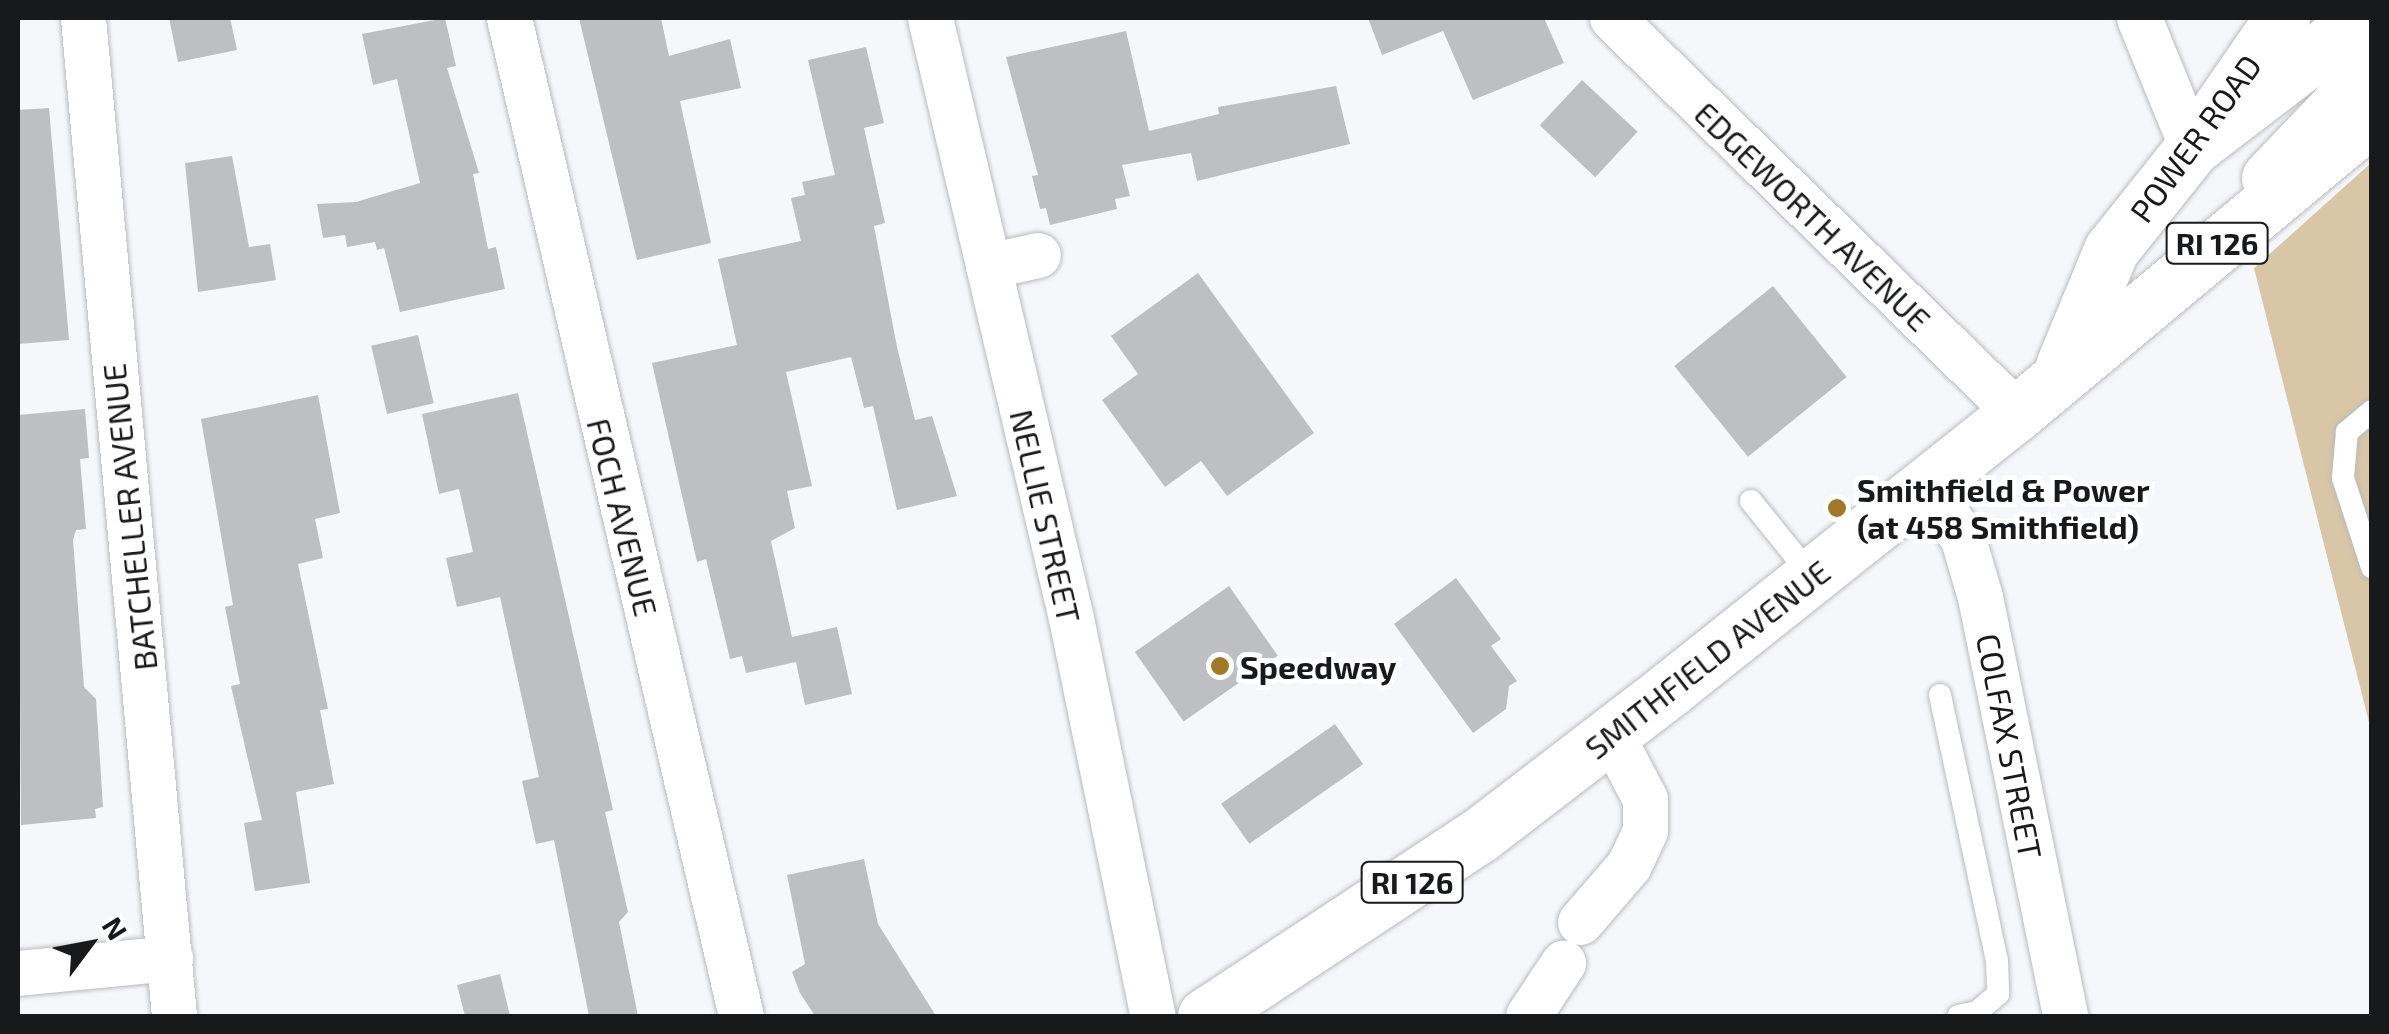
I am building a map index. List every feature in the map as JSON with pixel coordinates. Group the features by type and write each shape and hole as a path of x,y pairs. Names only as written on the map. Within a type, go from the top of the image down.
{"main road":[{"name":"POWER ROAD","path":"2062,369 2111,250 2192,148 2282,18"},
{"path":"2192,148 2362,18"},
{"name":"POWER ROAD","path":"2151,297 2325,120 2372,59"},
{"name":"SMITHFIELD AVENUE","path":"1204,1016 1415,880 1611,734 1928,485 2016,413 2062,369 2372,117"}],"street":[{"name":"BATCHELLER AVENUE","path":"83,18 174,1016"},
{"name":"FOCH AVENUE","path":"509,18 741,1016"},
{"name":"NELLIE STREET","path":"930,18 1096,731 1153,1016"},
{"name":"EDGEWORTH AVENUE","path":"1612,18 2016,413"},
{"path":"2151,25 2192,148"},
{"path":"988,266 1038,255"},
{"name":"COLFAX STREET","path":"1928,485 1963,539 1980,597 2064,1016"},
{"path":"1580,922 1628,865 1645,830 1645,799 1611,734"},
{"path":"18,973 170,958"},
{"path":"1528,1016 1563,963"}],"lane":[{"path":"2372,410 2347,432 2343,478 2372,566"},
{"path":"1751,501 1813,578"},
{"path":"1940,695 1997,960 1998,994 1977,1012 1958,1016"}],"shaded area":[{"path":"2371,163 2371,730 2254,268"}],"building":[{"path":"169,18 230,18 237,50 178,62"},
{"path":"445,18 456,66 447,68 479,173 473,174 488,249 496,247 505,289 400,312 384,248 377,250 375,242 347,247 345,235 323,238 317,204 356,202 420,183 397,79 373,85 362,34"},
{"path":"579,18 661,18 669,56 730,39 741,88 680,101 711,243 637,260"},
{"path":"1368,18 1544,18 1564,63 1473,100 1443,31 1382,55"},
{"path":"1126,31 1149,131 1219,114 1218,107 1336,86 1350,144 1197,181 1191,153 1122,165 1130,196 1115,199 1117,209 1050,225 1046,208 1040,209 1032,176 1038,175 1006,57"},
{"path":"866,47 884,123 864,128 885,223 874,226 897,347 915,420 932,416 957,496 897,510 873,406 864,408 851,357 786,372 812,486 787,491 795,528 771,541 792,637 837,627 852,694 805,705 796,662 746,673 742,656 730,659 706,559 697,562 652,363 737,345 718,259 801,241 791,198 805,195 802,182 835,175 808,60"},
{"path":"1582,80 1638,132 1595,177 1540,125"},
{"path":"49,108 69,340 18,344 18,110"},
{"path":"232,156 249,247 270,244 276,280 198,292 185,163"},
{"path":"1198,273 1314,433 1227,496 1201,461 1165,487 1102,400 1138,374 1111,336"},
{"path":"1773,286 1847,377 1748,457 1674,366"},
{"path":"418,335 434,403 387,414 371,346"},
{"path":"518,393 613,810 605,812 628,912 619,922 638,1016 589,1016 554,840 536,844 522,781 539,777 500,597 457,607 446,558 473,552 459,489 439,494 422,414"},
{"path":"318,395 340,513 315,519 323,558 298,564 328,709 320,710 334,784 296,792 310,883 255,891 244,823 262,820 231,686 240,684 225,607 233,605 201,419"},
{"path":"85,409 89,458 80,459 86,529 76,530 73,540 84,687 96,699 103,807 95,809 96,818 21,825 18,415"},
{"path":"1456,578 1501,639 1491,646 1517,681 1509,686 1506,709 1473,733 1394,624"},
{"path":"1229,586 1278,656 1184,722 1135,652"},
{"path":"1335,724 1363,764 1249,844 1221,804"},
{"path":"864,859 878,924 936,1016 815,1016 800,993 792,972 805,964 787,875"},
{"path":"500,974 510,1016 465,1016 457,985"}],"place":[{"name":"Smithfield & Power (at 458 Smithfield)","path":"1837,508"},
{"name":"Speedway","path":"1220,666"}]}
